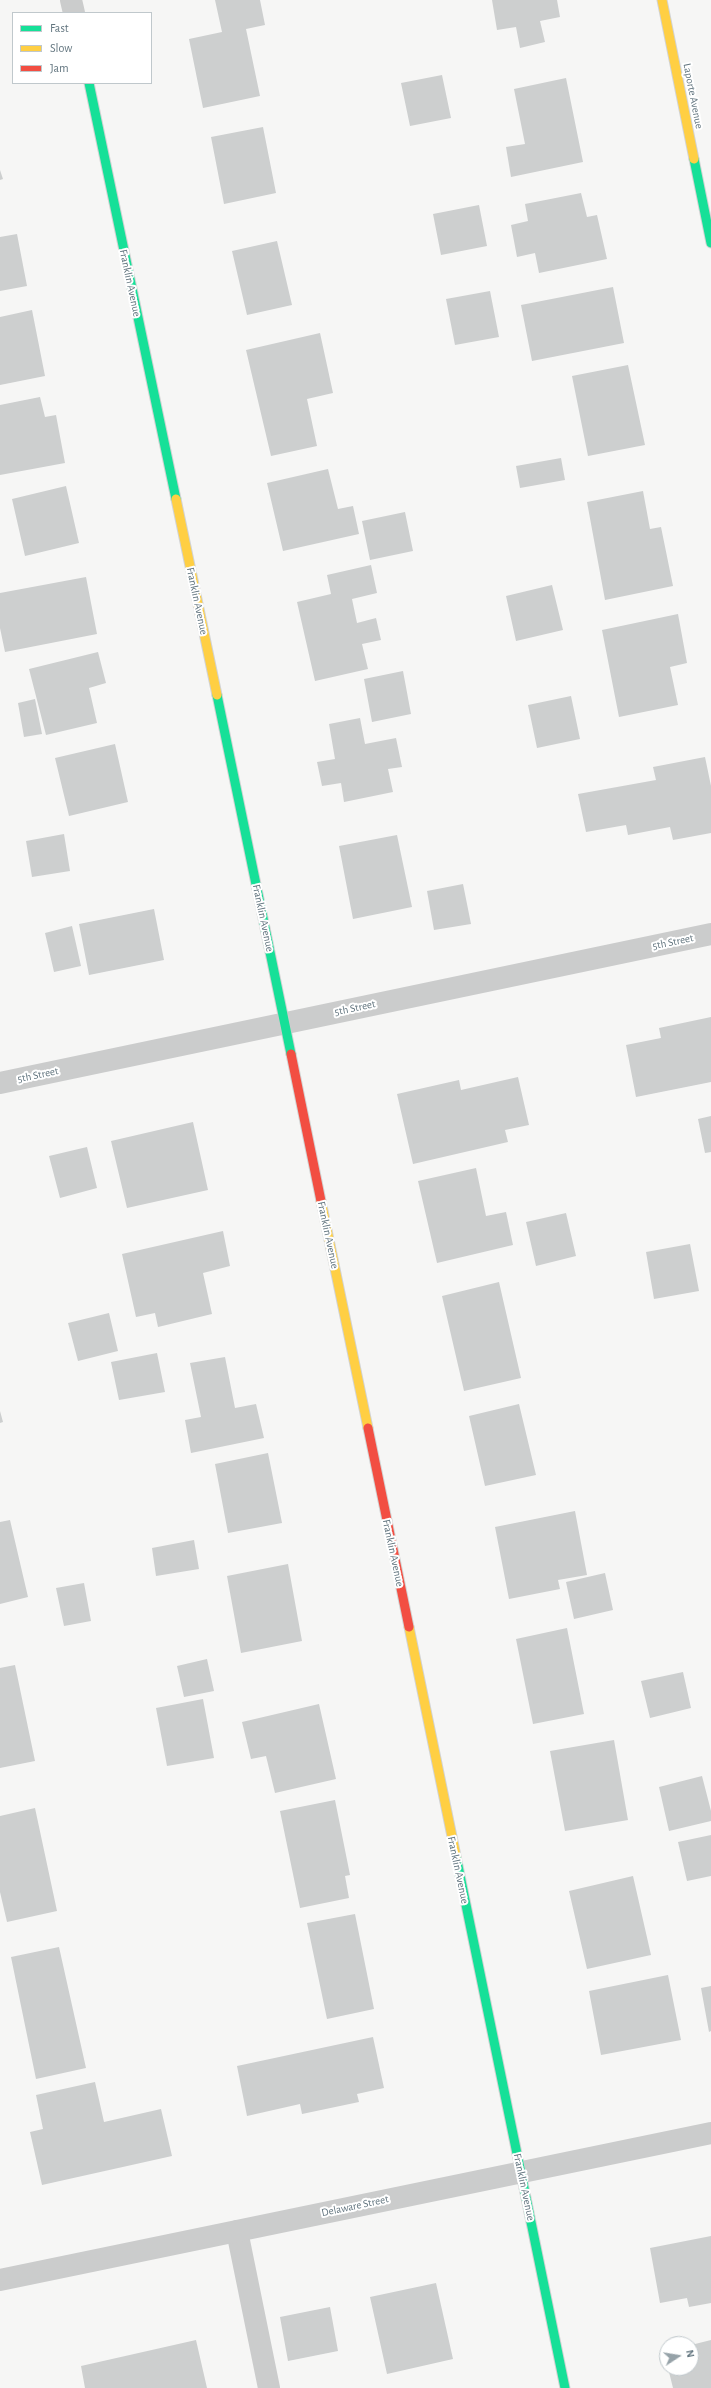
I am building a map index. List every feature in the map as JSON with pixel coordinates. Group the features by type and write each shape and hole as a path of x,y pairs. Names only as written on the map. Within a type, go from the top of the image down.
{"street":[{"path":"71,0 74,12"},
{"name":"Laporte Avenue","path":"662,0 711,243"},
{"name":"Franklin Avenue","path":"89,84 285,1023 564,2388"},
{"name":"5th Street","path":"0,1083 711,934"},
{"name":"Delaware Street","path":"0,2280 711,2133"},
{"path":"237,2231 269,2388"}],"building":[{"path":"215,0 260,0 265,25 246,29 260,96 203,108 189,39 222,32"},
{"path":"492,0 557,0 560,17 540,21 545,42 520,48 516,27 497,30"},
{"path":"442,75 451,118 410,126 401,83"},
{"path":"566,78 583,162 511,177 506,147 525,144 514,89"},
{"path":"263,127 276,193 224,204 211,137"},
{"path":"0,170 3,179 0,180"},
{"path":"581,193 587,217 597,215 607,259 539,273 535,253 517,257 511,225 528,221 525,204"},
{"path":"479,205 487,246 441,255 433,214"},
{"path":"17,234 27,286 0,291 0,237"},
{"path":"277,241 292,305 247,315 232,251"},
{"path":"613,287 624,343 532,361 521,305"},
{"path":"490,291 499,337 455,345 446,299"},
{"path":"32,310 45,376 0,385 0,317"},
{"path":"320,333 333,393 307,399 317,446 271,456 246,350"},
{"path":"628,365 645,445 588,456 572,376"},
{"path":"40,397 45,417 56,415 65,463 0,475 0,405"},
{"path":"561,458 565,480 520,488 516,466"},
{"path":"328,469 338,509 353,506 359,534 283,551 267,483"},
{"path":"66,486 79,543 25,556 12,499"},
{"path":"643,491 650,529 661,527 673,586 605,600 587,502"},
{"path":"405,512 413,551 370,560 362,521"},
{"path":"371,565 377,593 352,599 357,623 376,618 381,640 362,644 368,669 315,681 297,602 331,594 327,575"},
{"path":"86,577 97,634 5,652 0,628 0,593"},
{"path":"552,585 563,630 516,641 506,596"},
{"path":"678,614 687,663 670,667 678,705 619,717 602,630"},
{"path":"98,652 106,683 89,688 97,723 46,735 29,669"},
{"path":"403,671 411,714 372,722 364,679"},
{"path":"571,696 580,739 537,748 528,705"},
{"path":"35,699 42,734 24,737 18,703"},
{"path":"360,718 365,744 396,738 402,767 388,769 393,792 344,802 341,783 322,786 317,762 335,759 329,724"},
{"path":"115,744 128,802 69,816 55,758"},
{"path":"705,757 711,786 711,833 673,840 670,827 628,835 626,825 586,832 578,794 656,780 653,767"},
{"path":"64,834 70,871 32,877 26,841"},
{"path":"397,835 412,907 353,919 339,846"},
{"path":"463,884 471,924 434,930 427,891"},
{"path":"154,909 164,960 89,975 79,924"},
{"path":"72,926 81,966 54,972 45,933"},
{"path":"711,1017 711,1082 636,1097 626,1045 661,1038 659,1028"},
{"path":"518,1077 529,1125 505,1130 508,1142 413,1164 397,1094 459,1080 461,1090"},
{"path":"711,1116 711,1152 705,1153 698,1119"},
{"path":"193,1122 208,1190 127,1208 111,1141"},
{"path":"87,1147 97,1188 60,1198 49,1156"},
{"path":"476,1168 486,1216 506,1212 513,1245 437,1263 418,1181"},
{"path":"566,1213 576,1256 536,1266 526,1222"},
{"path":"223,1231 230,1266 203,1273 212,1314 158,1327 155,1313 136,1317 122,1254"},
{"path":"690,1244 699,1291 654,1299 646,1252"},
{"path":"499,1282 521,1378 464,1391 442,1296"},
{"path":"109,1313 118,1351 78,1361 68,1323"},
{"path":"157,1353 165,1392 119,1400 111,1362"},
{"path":"225,1357 235,1408 256,1404 264,1438 191,1453 185,1420 201,1417 190,1363"},
{"path":"519,1404 536,1475 485,1486 469,1416"},
{"path":"0,1411 3,1422 0,1423"},
{"path":"268,1453 282,1523 228,1533 215,1464"},
{"path":"575,1511 587,1575 558,1580 560,1589 509,1599 495,1527"},
{"path":"10,1520 28,1597 0,1604 0,1522"},
{"path":"194,1540 199,1569 156,1576 152,1548"},
{"path":"288,1564 302,1641 241,1653 227,1576"},
{"path":"605,1573 613,1610 574,1619 566,1582"},
{"path":"84,1583 91,1621 64,1626 56,1588"},
{"path":"567,1628 584,1714 533,1724 516,1639"},
{"path":"207,1659 214,1691 184,1697 177,1666"},
{"path":"15,1665 35,1761 0,1768 0,1668"},
{"path":"683,1672 691,1708 650,1718 641,1681"},
{"path":"203,1699 214,1758 167,1766 156,1708"},
{"path":"319,1704 336,1779 275,1793 266,1756 251,1759 242,1722"},
{"path":"614,1740 628,1820 565,1831 550,1751"},
{"path":"702,1776 711,1811 711,1821 669,1831 659,1787"},
{"path":"335,1800 350,1875 345,1876 349,1898 300,1908 280,1811"},
{"path":"35,1808 57,1911 7,1922 0,1892 0,1816"},
{"path":"711,1835 711,1876 687,1881 678,1842"},
{"path":"633,1876 651,1955 587,1969 569,1891"},
{"path":"355,1914 374,2009 327,2019 307,1923"},
{"path":"59,1947 86,2068 36,2079 11,1957"},
{"path":"668,1975 681,2040 601,2055 589,1991"},
{"path":"711,1986 711,2031 709,2032 701,1988"},
{"path":"373,2037 384,2088 357,2094 359,2102 302,2114 300,2104 247,2116 237,2066"},
{"path":"95,2082 104,2122 161,2109 172,2156 42,2185 30,2132 43,2129 36,2095"},
{"path":"711,2236 711,2303 689,2307 687,2298 660,2303 650,2248"},
{"path":"436,2283 453,2359 387,2374 370,2297"},
{"path":"330,2307 338,2351 288,2361 280,2317"},
{"path":"196,2340 207,2388 85,2388 81,2366"},
{"path":"711,2340 711,2388 673,2388 670,2376 699,2376 699,2343"}],"traffic: fast":[{"path":"89,84 176,499"},
{"path":"694,159 711,243"},
{"path":"217,695 291,1054"},
{"path":"456,1856 565,2388"}],"traffic: slow":[{"path":"662,0 694,159"},
{"path":"176,499 217,695"},
{"path":"321,1201 368,1428"},
{"path":"409,1627 456,1856"}],"traffic: jam":[{"path":"291,1054 321,1201"},
{"path":"368,1428 409,1627"}]}
